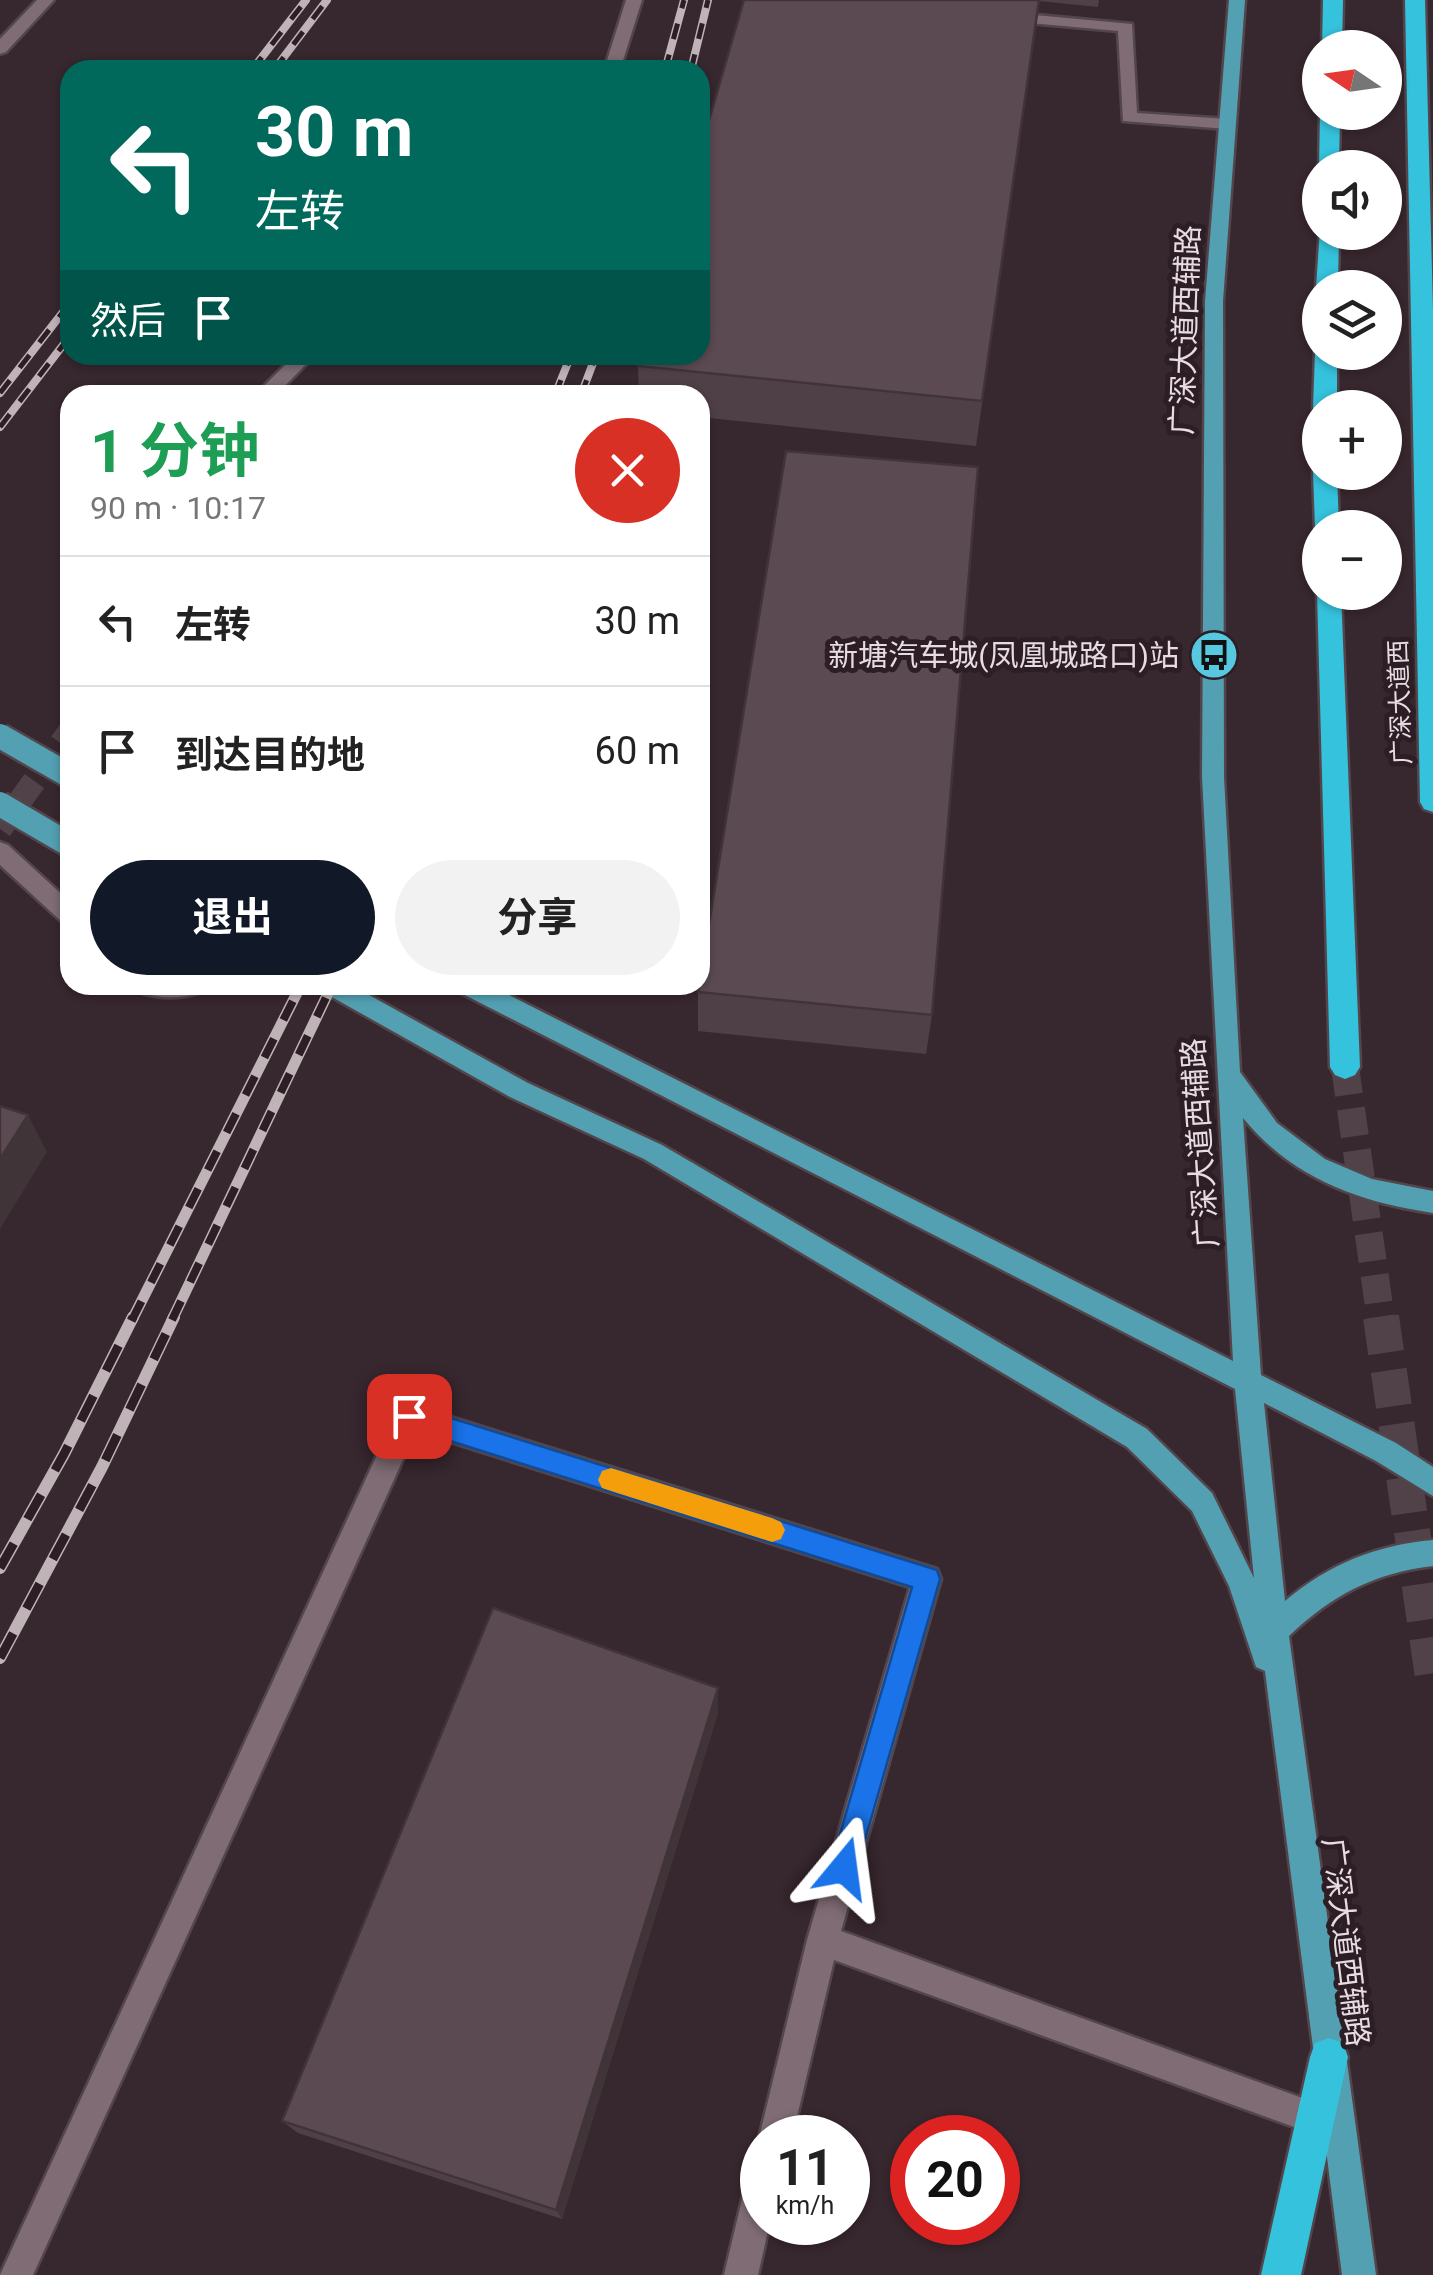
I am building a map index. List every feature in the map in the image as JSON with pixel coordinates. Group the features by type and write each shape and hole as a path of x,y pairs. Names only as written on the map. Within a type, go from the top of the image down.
{"highway":[{"path":"1332,30 1333,0"},
{"name":"广深大道西","path":"1415,0 1433,802"},
{"path":"1330,610 1345,1067"},
{"path":"1282,2275 1328,2057"}],"main road":[{"name":"广深大道西辅路","path":"1238,0 1214,301 1213,777 1228,1070 1248,1383 1282,1707 1359,2275"},
{"path":"0,736 60,770"},
{"path":"0,804 60,839"},
{"path":"349,995 519,1090 654,1152 1137,1438 1202,1502 1242,1582 1282,1707"},
{"path":"486,995 1386,1452 1433,1483"},
{"path":"1228,1070 1262,1126 1288,1150 1320,1171 1354,1187 1394,1198 1433,1202"},
{"path":"1274,1632 1310,1595 1354,1570 1404,1555 1433,1553"}],"lane":[{"path":"0,49 46,0"},
{"path":"615,60 634,0"},
{"path":"987,16 1126,28 1128,117 1228,124"},
{"path":"276,385 296,365"},
{"path":"0,852 60,907"},
{"path":"15,2275 409,1416 928,1579 823,1940 780,2115"},
{"path":"823,1940 1316,2119"},
{"path":"741,2275 748,2245"}],"building":[{"path":"744,0 1039,0 982,401 638,366 710,365 710,117"},
{"path":"786,451 978,467 932,1015 710,993 710,918"},
{"path":"0,1106 28,1115 0,1159"},
{"path":"493,1608 718,1688 556,2210 282,2121"}],"tunnel":[{"path":"0,829 60,745"},
{"path":"1345,1067 1381,1320"},
{"path":"1381,1317 1433,1677"}],"railway":[{"path":"260,60 306,0"},
{"path":"282,60 327,0"},
{"path":"668,60 684,0"},
{"path":"693,60 708,0"},
{"path":"0,393 60,316"},
{"path":"0,427 60,349"},
{"path":"559,385 567,365"},
{"path":"585,385 592,365"},
{"path":"132,1320 296,995"},
{"path":"172,1320 327,995"},
{"path":"0,1568 64,1454 133,1317"},
{"path":"0,1658 102,1467 174,1317"}],"slow traffic":[{"path":"611,1480 772,1530"}],"place":[{"name":"新塘汽车城(凤凰城路口)站","path":"1214,655"}],"route":[{"path":"409,1416 928,1579 844,1868"}]}
